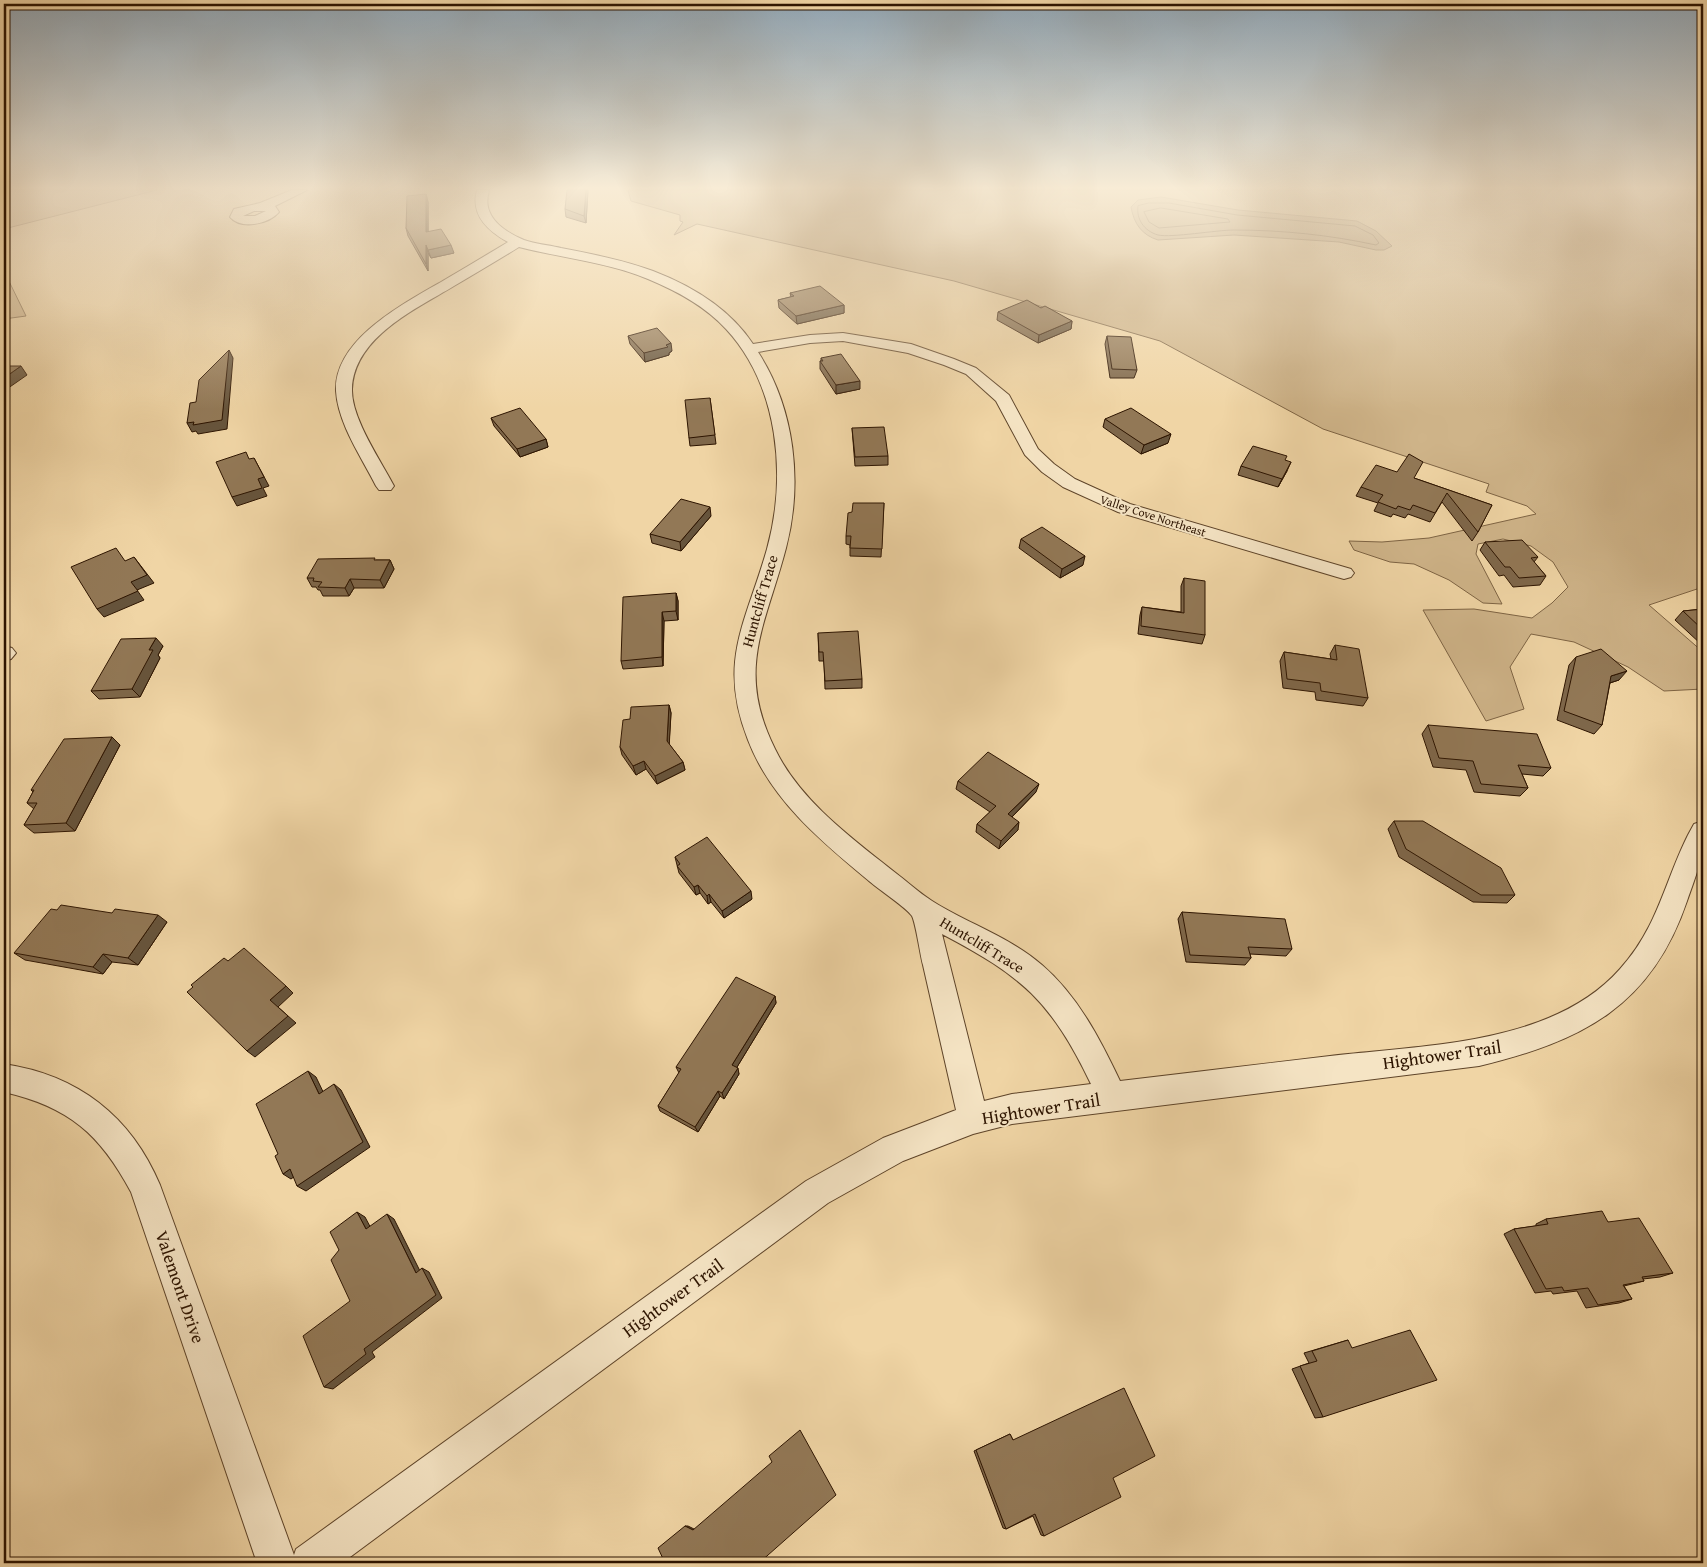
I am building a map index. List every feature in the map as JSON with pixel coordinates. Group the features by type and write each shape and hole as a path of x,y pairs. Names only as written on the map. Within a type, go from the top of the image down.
{"street":[{"path":"385,486 348,409 344,390 349,366 363,344 379,328 483,263"},
{"name":"Huntcliff Trace","path":"610,263 670,284 694,296 716,311 734,328 749,349 764,376 775,404 782,434 786,466 785,500 779,537 746,645 743,670 747,703 764,751 795,798 831,834 923,910 1008,957 1043,984 1077,1026 1112,1097"},
{"name":"Valley Cove Northeast","path":"749,349 810,338 842,337 890,344 936,357 971,371 1003,398 1031,451 1048,468 1069,484 1124,508 1344,573"},
{"name":"Hightower Trail","path":"310,1563 817,1192 894,1149 973,1119 1012,1109 1479,1052 1524,1042 1564,1026 1609,999 1642,965 1662,932 1703,830"},
{"path":"923,910 973,1119"},
{"name":"Valemont Drive","path":"4,1078 51,1091 84,1109 119,1142 144,1184 277,1563"}],"shaded area":[{"path":"873,263 1703,263 1703,587 1649,605 1703,652 1703,689 1664,691 1628,667 1574,642 1531,634 1510,667 1524,709 1486,721 1423,610 1474,609 1532,618 1552,603 1568,587 1553,562 1531,546 1503,539 1478,544 1476,554 1502,604 1483,603 1449,580 1414,564 1390,562 1354,550 1349,541 1382,542 1429,538 1536,514 1527,506 1486,492 1489,484 1323,429 1160,341 954,281"},
{"path":"4,271 26,316 4,319"}],"building":[{"path":"820,286 844,305 796,316 778,300 794,296 790,293"},
{"path":"1027,300 1041,308 1045,306 1072,321 1039,335 998,312"},
{"path":"657,328 671,343 666,345 668,347 644,353 628,336"},
{"path":"1107,336 1131,337 1137,370 1112,369"},
{"path":"229,350 222,420 193,425 194,422 187,423 190,403 196,402 199,380"},
{"path":"841,354 860,381 836,385 820,361 823,361 821,358"},
{"path":"4,366 21,366 4,378"},
{"path":"710,398 715,435 689,438 685,400"},
{"path":"520,408 546,439 517,449 491,418"},
{"path":"1131,408 1171,434 1144,445 1105,419"},
{"path":"884,427 888,456 855,457 852,428"},
{"path":"1253,446 1287,456 1285,460 1291,462 1282,479 1241,466"},
{"path":"246,452 249,459 254,458 264,477 258,479 262,488 232,497 216,462"},
{"path":"1409,454 1423,462 1414,478 1492,505 1478,532 1447,493 1435,513 1413,505 1410,510 1398,506 1396,509 1378,502 1383,495 1361,487 1376,465 1397,472"},
{"path":"681,499 710,507 680,542 650,534"},
{"path":"853,503 884,503 882,549 850,548 851,536 846,536 848,513 852,512"},
{"path":"1042,527 1085,556 1062,569 1021,539"},
{"path":"1522,540 1538,557 1531,558 1546,576 1519,578 1510,567 1505,567 1485,542"},
{"path":"116,548 125,561 134,557 147,575 131,582 138,591 97,609 71,567"},
{"path":"375,558 374,560 390,560 380,580 350,579 345,588 318,587 322,582 313,581 314,578 307,578 318,559"},
{"path":"1184,578 1205,581 1205,635 1141,626 1142,607 1184,613"},
{"path":"676,593 676,611 662,612 662,657 621,661 623,597"},
{"path":"1703,609 1703,630 1683,611"},
{"path":"858,631 862,679 825,681 823,652 819,652 818,633"},
{"path":"156,638 149,650 153,650 132,689 91,691 121,639"},
{"path":"1335,645 1359,649 1368,698 1321,691 1320,683 1287,679 1284,652 1337,660"},
{"path":"1601,649 1627,671 1611,676 1602,725 1564,711 1576,657"},
{"path":"669,705 667,741 683,762 655,776 644,761 633,766 620,747 623,720 630,719 631,707"},
{"path":"1428,725 1537,734 1551,768 1518,765 1528,788 1481,784 1473,761 1439,758"},
{"path":"112,737 66,823 24,825 37,803 27,803 34,790 31,790 64,739"},
{"path":"988,752 1039,784 1008,814 1019,822 1001,841 977,824 996,806 958,781"},
{"path":"1394,821 1423,821 1501,868 1515,895 1481,895 1406,849"},
{"path":"707,837 751,891 722,911 709,894 707,896 698,885 694,887 677,866 680,864 675,857"},
{"path":"61,905 112,913 115,909 158,915 128,958 103,954 93,967 14,953 51,909 57,910"},
{"path":"1182,912 1285,919 1292,949 1248,947 1251,958 1190,955"},
{"path":"244,948 286,986 270,1000 288,1016 247,1051 187,992 193,987 191,985 224,958 228,961"},
{"path":"736,977 775,996 732,1065 738,1068 722,1093 718,1091 695,1127 658,1106 681,1069 676,1067"},
{"path":"308,1071 319,1094 334,1084 363,1142 297,1186 290,1169 283,1174 275,1156 278,1154 256,1104"},
{"path":"1602,1211 1608,1222 1639,1218 1673,1273 1642,1277 1644,1281 1623,1285 1632,1299 1598,1305 1588,1288 1564,1291 1562,1287 1546,1289 1514,1229 1548,1224 1546,1219"},
{"path":"357,1212 366,1229 387,1214 416,1273 422,1268 436,1295 364,1349 366,1354 324,1387 303,1336 350,1301 331,1260 339,1250 330,1232"},
{"path":"1410,1330 1437,1380 1323,1417 1300,1366 1317,1361 1312,1351 1348,1340 1352,1348"},
{"path":"1124,1388 1155,1456 1113,1478 1121,1497 1044,1536 1035,1514 1006,1529 976,1450 1010,1434 1013,1440"},
{"path":"800,1430 836,1495 759,1563 665,1563 658,1548 685,1526 693,1530 772,1462 769,1456"}]}
